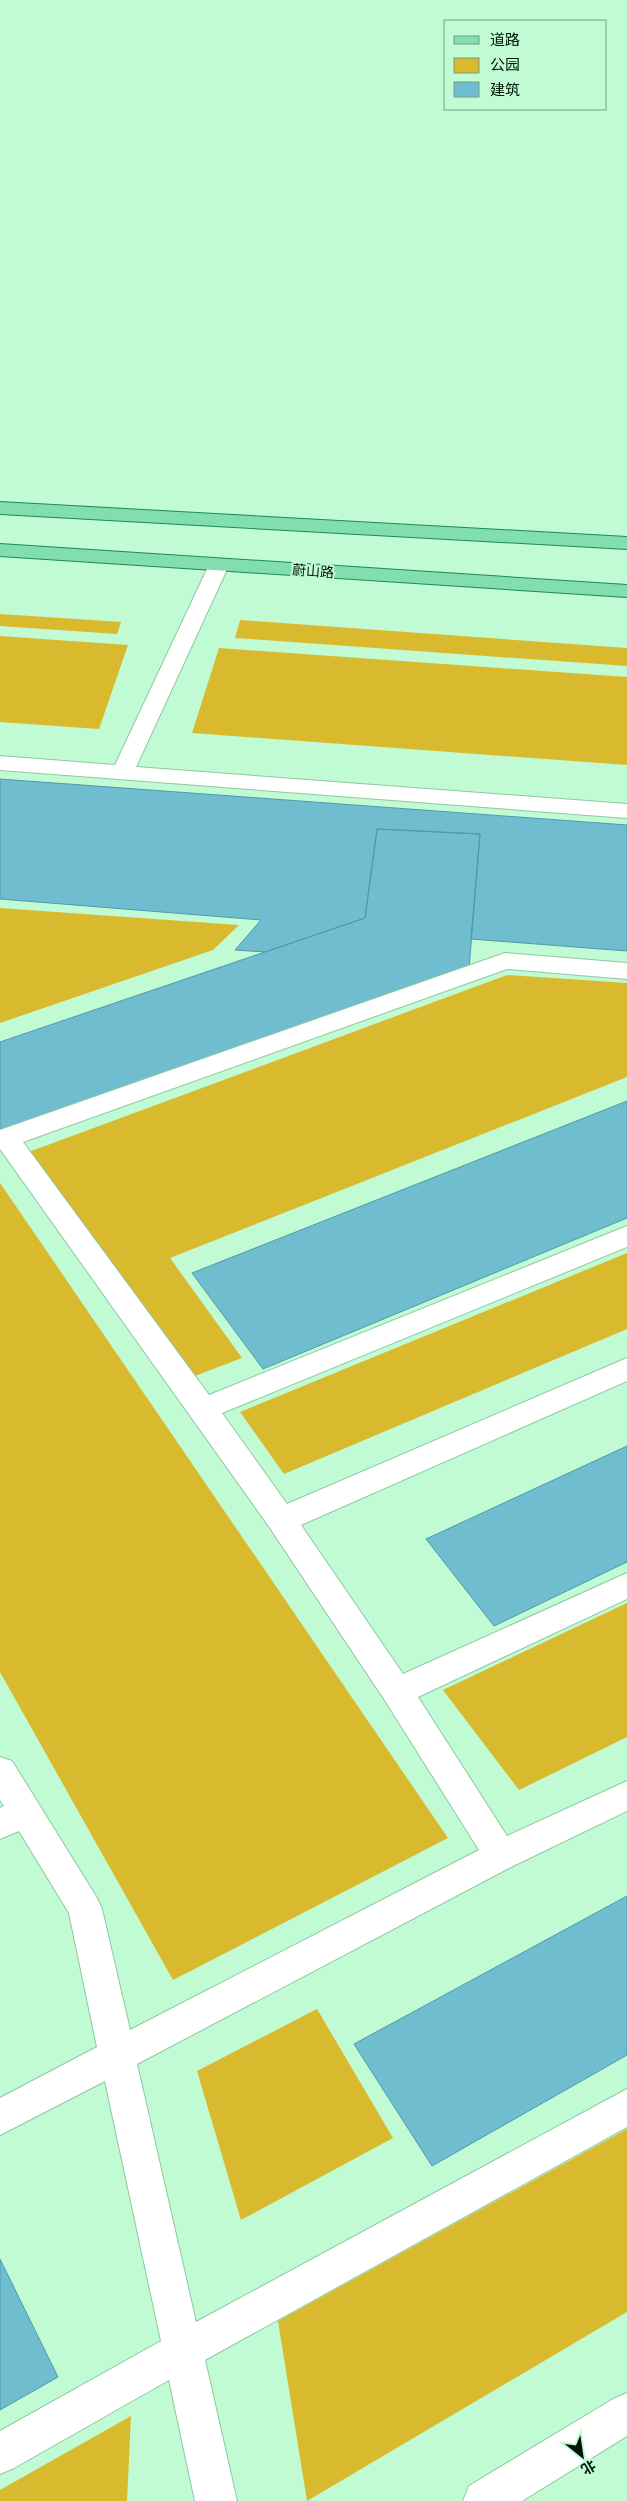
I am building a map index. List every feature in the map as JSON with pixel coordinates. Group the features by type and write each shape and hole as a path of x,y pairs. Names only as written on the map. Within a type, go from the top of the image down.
{"main road":[{"path":"0,508 627,543"},
{"name":"蔚山路","path":"0,550 627,591"}],"lane":[{"path":"122,773 219,565"},
{"path":"0,763 627,811"},
{"path":"501,1855 397,1692 282,1520 203,1409 3,1139 505,961 627,971"},
{"path":"203,1409 627,1236"},
{"path":"282,1520 627,1369"},
{"path":"397,1692 627,1585"},
{"path":"0,1772 12,1818 85,1909 216,2501"},
{"path":"0,2117 501,1855 627,1795"},
{"path":"0,2454 182,2351 627,2108"},
{"path":"484,2501 627,2413"}],"green space":[{"path":"0,614 121,622 117,634 0,626"},
{"path":"240,620 627,648 627,666 235,638"},
{"path":"0,636 128,645 99,729 0,722"},
{"path":"219,648 627,677 627,765 192,733"},
{"path":"0,908 239,925 213,950 0,1023"},
{"path":"507,975 627,983 627,1077 170,1258 242,1358 187,1379 26,1153"},
{"path":"0,1183 448,1838 173,1980 0,1672"},
{"path":"627,1253 627,1329 284,1474 240,1412"},
{"path":"627,1603 627,1737 519,1790 443,1690"},
{"path":"317,2009 393,2138 241,2220 197,2071"},
{"path":"627,2129 627,2312 307,2501 278,2321"},
{"path":"131,2416 127,2501 0,2501 0,2490"}],"building":[{"path":"0,779 627,825 627,951 471,939 480,834 377,829 365,918 265,952 235,950 261,920 0,899"},
{"path":"377,829 480,834 469,969 0,1134 0,1042 365,918"},
{"path":"627,1101 627,1218 263,1369 192,1273"},
{"path":"627,1446 627,1562 494,1626 426,1539"},
{"path":"627,1896 627,2055 432,2166 354,2044"},
{"path":"0,2259 58,2377 0,2410"}]}
